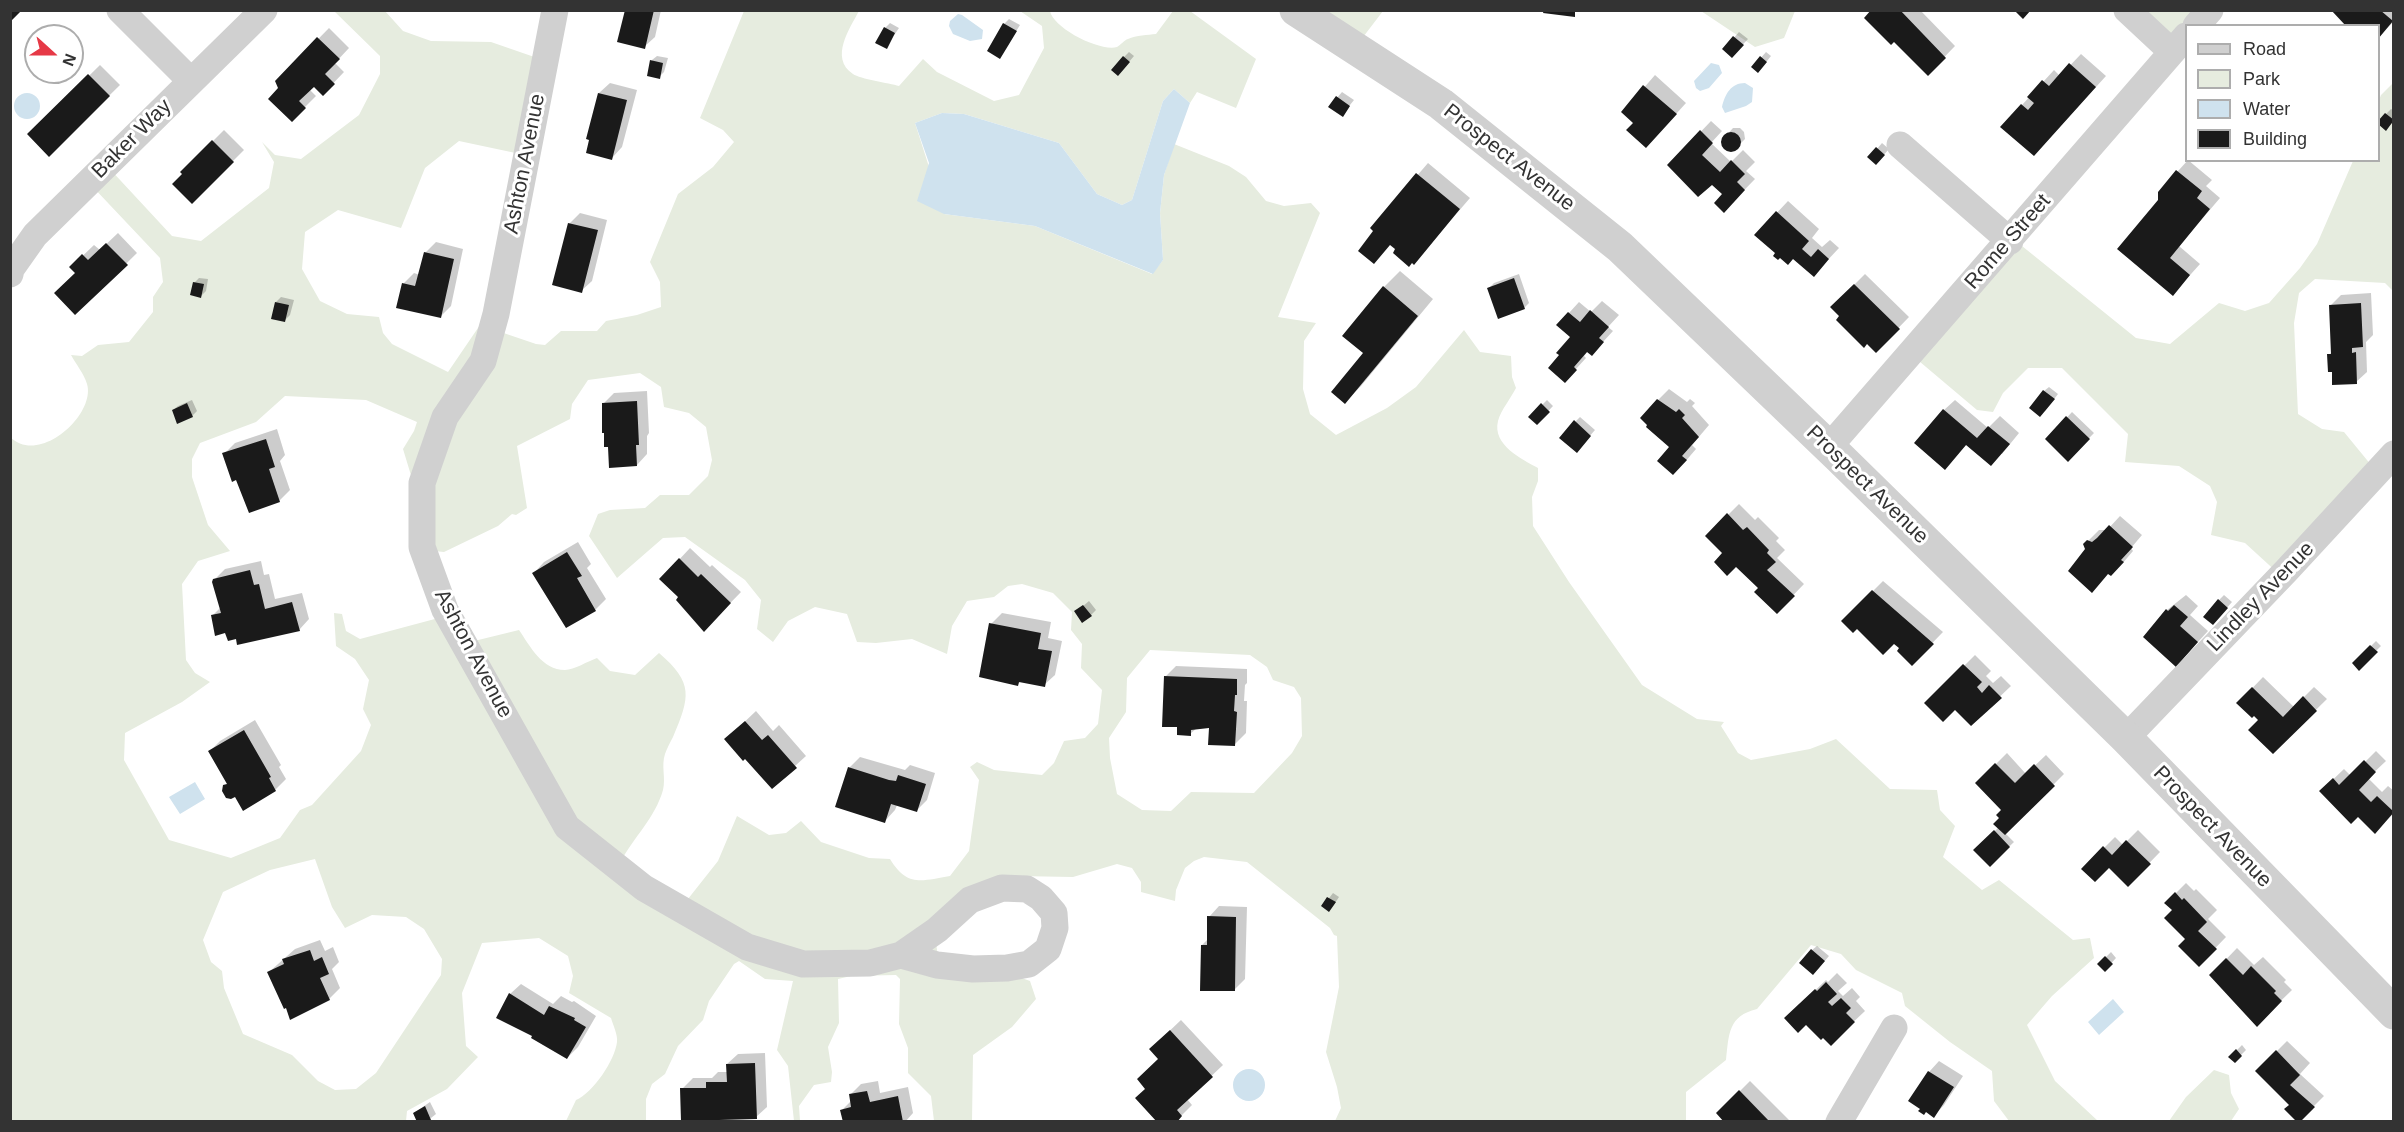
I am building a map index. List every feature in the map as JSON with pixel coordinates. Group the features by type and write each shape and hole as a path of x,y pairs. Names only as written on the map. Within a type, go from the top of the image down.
{"street":[{"path":"120,10 191,81"},
{"name":"Baker Way","path":"10,274 11,269 35,235 264,10"},
{"name":"Ashton Avenue","path":"555,10 496,314 483,361 445,417 422,483 422,547 429,568 445,610 567,827 644,888 747,947 804,964 870,963 901,955 937,930 970,900 1002,888 1027,890 1041,898 1054,913 1055,928 1048,949 1029,964 1007,968 973,969 937,965 901,955"},
{"name":"Prospect Avenue","path":"1296,10 1441,104 1620,247 2126,738 2394,1013"},
{"path":"2127,10 2179,44"},
{"path":"2198,24 2210,10"},
{"name":"Rome Street","path":"1828,448 2179,44"},
{"path":"1900,145 2010,241"},
{"name":"Lindley Avenue","path":"2126,738 2286,571 2394,453"},
{"path":"1839,1122 1894,1028"}],"green space":[{"path":"334,11 385,11 403,31 431,41 491,42 543,60 525,155 459,141 425,168 401,228 338,210 305,232 302,269 320,301 347,314 379,317 383,333 392,344 448,372 480,325 545,345 561,331 597,331 606,321 637,315 661,307 660,282 650,262 678,194 713,167 734,142 723,130 700,118 744,11 859,11 847,34 842,52 846,67 853,74 899,86 923,59 937,72 994,101 1019,95 1044,48 1042,26 1020,11 1050,11 1053,18 1068,31 1089,42 1109,48 1117,47 1131,38 1156,34 1173,11 1190,11 1256,59 1236,108 1197,92 1190,103 1174,89 1163,101 1132,200 1122,205 1097,194 1059,143 964,114 942,113 915,123 944,214 1035,226 1152,274 1163,260 1160,213 1164,175 1174,144 1229,166 1246,177 1266,201 1284,206 1311,203 1320,213 1278,317 1316,323 1304,341 1303,389 1310,414 1336,435 1387,408 1416,387 1464,330 1480,352 1511,356 1512,377 1516,388 1499,417 1497,430 1499,437 1510,450 1538,468 1538,481 1532,497 1533,526 1569,582 1642,685 1697,719 1724,722 1721,726 1738,753 1751,760 1810,749 1836,739 1890,789 1937,790 1940,810 1955,826 1943,857 1982,890 1999,880 2073,940 2090,938 2094,958 2052,996 2027,1025 2055,1081 2098,1121 2009,1121 1994,1101 1992,1071 1950,1042 1905,1006 1902,993 1856,970 1841,954 1811,945 1757,1009 1747,1012 1735,1021 1729,1034 1726,1060 1686,1092 1686,1121 1335,1121 1341,1108 1326,1052 1339,987 1337,936 1247,862 1204,857 1185,868 1176,890 1175,901 1141,892 1141,882 1132,868 1117,864 1073,877 1017,876 934,926 940,974 1005,972 1030,981 1036,999 1012,1027 973,1055 972,1121 934,1121 931,1096 908,1073 908,1048 899,1024 900,979 896,975 851,976 838,979 839,1023 828,1047 832,1072 831,1082 814,1085 799,1106 800,1121 794,1121 788,1066 777,1050 793,981 765,979 739,961 734,964 709,1001 703,1020 678,1046 665,1074 652,1084 646,1099 646,1121 566,1121 576,1100 589,1091 608,1066 615,1049 617,1036 611,1018 569,993 573,976 568,956 539,938 482,943 462,993 466,1046 478,1057 447,1089 407,1111 406,1121 11,1121 10,437 22,444 36,445 50,441 75,422 88,396 87,384 71,355 82,356 98,345 129,342 153,312 153,297 163,282 160,258 91,185 108,167 172,236 201,241 269,188 274,162 262,142 275,155 301,159 359,115 380,74 380,56","holes":["640,373 661,387 664,407 689,413 706,427 712,460 708,476 689,495 660,495 645,508 610,510 598,514 589,536 617,578 663,538 685,537 745,580 761,600 757,629 773,642 788,621 815,607 847,614 857,642 876,643 912,639 947,654 952,626 967,601 994,597 1008,586 1022,584 1053,593 1072,612 1071,630 1082,644 1081,668 1102,690 1098,724 1085,738 1064,741 1054,763 1042,775 994,770 977,762 970,767 979,780 969,851 950,876 916,880 902,874 890,859 869,858 821,842 801,821 786,833 769,835 737,816 718,861 684,904 621,861 650,818 659,800 664,786 665,754 679,723 685,701 686,691 683,682 678,673 659,653 635,675 610,671 597,658 565,670 543,662 519,630 466,643 446,616 360,639 346,631 342,614 334,613 336,646 355,659 369,680 363,709 371,725 361,751 312,805 300,810 280,838 231,858 169,840 124,760 125,733 182,702 210,682 195,673 186,660 182,584 198,561 230,551 208,525 192,477 192,459 200,443 256,422 285,396 366,400 417,422 403,449 434,551 444,552 498,526 512,514 516,515 527,508 517,446 570,419 572,404 588,380","1150,650 1250,655 1267,667 1273,680 1294,687 1301,698 1302,736 1292,753 1254,793 1191,792 1171,811 1142,810 1117,794 1110,758 1109,738 1126,712 1127,678","315,859 332,907 345,928 372,915 406,917 424,929 442,959 441,975 376,1073 356,1089 335,1090 318,1081 292,1055 243,1034 224,988 222,971 211,962 203,940 223,892 270,870"]},
{"path":"1302,11 1383,11 1357,45"},
{"path":"1701,11 1795,11 1784,38 1755,47"},
{"path":"2133,11 2211,11 2200,24 2185,24 2185,41 2181,46"},
{"path":"2393,83 2393,291 2385,283 2315,279 2299,293 2294,323 2298,414 2322,429 2344,432 2376,471 2280,575 2245,543 2211,535 2217,502 2210,486 2179,466 2125,462 2128,434 2062,368 2028,368 2003,393 1993,412 1977,410 1913,356 2022,246 2136,338 2170,344 2219,303 2245,311 2269,303 2300,268 2317,244 2353,162 2380,162 2381,95"},
{"path":"2214,1070 2229,1075 2231,1093 2239,1109 2231,1121 2169,1121 2186,1097"}],"water":[{"path":"958,14 983,30 982,39 970,41 953,34 949,26 950,21"},
{"path":"1711,63 1719,65 1722,73 1709,88 1700,91 1696,88 1694,81"},
{"path":"1745,83 1753,88 1752,102 1725,113 1722,107 1727,94 1732,87"},
{"path":"1174,89 1190,103 1164,175 1160,213 1163,260 1153,274 1035,226 944,214 917,201 929,163 915,123 942,113 964,114 1059,143 1097,194 1122,205 1132,200 1163,101"},
{"path":"27,93 36,97 40,106 36,115 27,119 18,115 14,106 18,97"},
{"path":"195,782 205,799 180,814 169,797"},
{"path":"2113,999 2124,1012 2099,1035 2088,1022"},
{"path":"1249,1069 1261,1073 1265,1085 1261,1097 1249,1101 1237,1097 1233,1085 1237,1073"}],"building":[{"path":"10,10 22,10 10,22"},
{"path":"625,10 654,10 645,49 617,42"},
{"path":"1544,10 1575,10 1575,17 1543,13"},
{"path":"1871,10 1900,10 1946,58 1928,76 1894,42 1891,45 1864,18"},
{"path":"2014,10 2031,10 2023,19"},
{"path":"2331,10 2380,10 2393,21 2380,37 2380,24 2344,24"},
{"path":"1003,23 1017,31 1000,59 987,51"},
{"path":"884,27 895,33 887,49 875,43"},
{"path":"1733,36 1744,45 1732,58 1722,49"},
{"path":"317,37 340,59 325,74 335,84 323,96 314,87 299,101 306,108 292,122 268,99 278,88 275,81"},
{"path":"1123,56 1130,62 1118,76 1111,70"},
{"path":"1760,56 1767,62 1758,73 1751,67"},
{"path":"650,60 663,63 660,79 647,76"},
{"path":"2069,63 2096,87 2034,156 2000,127 2021,104 2028,110 2034,103 2027,97 2042,80 2049,86"},
{"path":"88,74 110,96 49,157 27,134 78,84 84,84 84,78"},
{"path":"1643,85 1677,114 1646,148 1626,130 1633,123 1621,112"},
{"path":"598,93 627,100 612,160 586,153 589,140 586,139"},
{"path":"1336,96 1350,106 1343,117 1328,107"},
{"path":"2385,113 2394,120 2386,131 2380,126 2380,119"},
{"path":"1700,130 1713,143 1702,155 1720,172 1731,160 1745,174 1737,182 1745,190 1724,213 1714,203 1722,194 1712,185 1698,197 1667,165"},
{"path":"1731,132 1738,135 1741,142 1738,149 1731,152 1724,149 1721,142 1724,135"},
{"path":"212,140 234,162 192,204 172,184 182,174 180,172"},
{"path":"1876,147 1885,155 1876,165 1867,157"},
{"path":"2176,170 2202,191 2197,198 2210,209 2170,258 2190,275 2173,296 2117,249 2158,200 2158,192"},
{"path":"1416,173 1460,209 1414,265 1412,263 1409,267 1393,253 1395,249 1390,245 1374,264 1358,251 1373,231 1370,228"},
{"path":"1776,211 1809,241 1802,249 1811,257 1818,249 1829,259 1814,277 1793,259 1788,265 1780,258 1778,260 1773,256 1775,253 1754,235"},
{"path":"568,223 598,230 582,293 552,285"},
{"path":"106,243 128,265 75,315 54,293 75,273 69,267 82,254 88,260"},
{"path":"424,252 454,259 441,318 396,308 402,283 415,286"},
{"path":"1514,278 1525,309 1498,319 1487,288"},
{"path":"193,282 204,284 201,298 190,295"},
{"path":"1854,284 1900,329 1876,353 1867,344 1864,348 1836,320 1839,316 1830,307"},
{"path":"1383,286 1418,316 1345,404 1331,392 1363,353 1342,336"},
{"path":"275,302 289,305 285,322 271,319"},
{"path":"2361,303 2363,347 2352,348 2352,353 2356,352 2357,384 2332,385 2332,372 2328,372 2327,354 2331,354 2329,305"},
{"path":"1590,310 1609,327 1599,338 1604,342 1592,356 1587,352 1574,367 1577,370 1565,383 1548,368 1559,355 1556,353 1570,337 1556,325 1568,312 1580,322"},
{"path":"2043,390 2055,399 2040,417 2029,408"},
{"path":"1657,399 1676,412 1679,409 1685,415 1682,418 1699,437 1682,456 1687,460 1673,475 1657,461 1669,447 1646,427 1647,425 1640,418"},
{"path":"637,401 639,445 636,445 637,466 609,468 608,447 604,447 604,433 602,433 602,403"},
{"path":"187,403 193,417 177,424 172,410"},
{"path":"1541,403 1550,412 1537,425 1528,417"},
{"path":"1943,409 1977,438 1988,426 2010,444 1991,466 1966,445 1945,470 1914,443"},
{"path":"2066,416 2090,439 2068,462 2045,439"},
{"path":"1574,420 1591,436 1577,453 1559,438"},
{"path":"266,439 275,467 269,469 280,502 249,513 236,480 232,482 222,453"},
{"path":"1727,513 1743,530 1747,527 1769,550 1767,553 1776,562 1767,570 1795,596 1777,614 1754,592 1758,588 1736,567 1727,576 1714,562 1722,553 1705,536"},
{"path":"2109,525 2133,547 2121,560 2124,562 2111,576 2108,574 2092,593 2068,571 2085,549 2083,544 2087,540 2092,542"},
{"path":"567,552 582,576 577,578 596,611 566,628 532,573"},
{"path":"679,558 698,577 701,574 731,603 704,632 676,600 678,597 659,579"},
{"path":"250,570 254,585 259,584 265,609 292,602 300,631 237,645 236,639 228,641 225,633 215,636 211,615 221,613 213,579"},
{"path":"1872,590 1934,644 1912,666 1897,651 1899,648 1894,644 1883,655 1857,629 1853,633 1841,621"},
{"path":"2218,599 2228,608 2213,625 2203,617"},
{"path":"1083,605 1092,616 1082,623 1074,611"},
{"path":"2174,605 2188,617 2180,626 2198,642 2176,667 2143,637 2166,609 2168,611"},
{"path":"989,623 1041,633 1038,649 1052,651 1045,687 1019,682 1018,686 979,677"},
{"path":"2370,645 2378,652 2359,671 2352,663"},
{"path":"1963,664 1982,682 1977,687 1982,693 1989,685 2002,698 1971,726 1955,710 1943,722 1924,703"},
{"path":"1164,676 1237,679 1234,711 1237,712 1235,746 1208,745 1209,728 1191,730 1191,736 1177,735 1177,727 1162,727"},
{"path":"2252,687 2283,717 2303,696 2317,711 2273,754 2248,730 2258,720 2254,716 2252,718 2236,703"},
{"path":"745,721 762,740 768,735 797,768 772,789 724,739"},
{"path":"244,730 271,777 269,778 276,791 243,811 235,797 226,798 222,791 223,785 227,784 208,751"},
{"path":"2364,760 2376,772 2359,790 2371,802 2377,796 2394,812 2375,834 2358,817 2351,824 2319,791 2333,778 2339,785"},
{"path":"1995,763 2015,783 2034,764 2055,786 2005,835 1993,824 1999,818 1996,815 2001,810 1975,783"},
{"path":"848,767 889,780 896,781 898,775 926,784 917,812 891,804 885,823 835,807"},
{"path":"1994,830 2010,847 1990,867 1973,850"},
{"path":"2126,840 2151,864 2128,887 2109,868 2095,882 2081,869 2103,846 2112,855"},
{"path":"2175,892 2207,922 2198,931 2217,949 2199,967 2178,946 2185,939 2164,918 2172,910 2164,903"},
{"path":"1327,897 1336,902 1329,912 1321,906"},
{"path":"1207,916 1236,917 1235,991 1200,991 1201,945 1207,945"},
{"path":"1811,949 1825,961 1813,975 1799,963"},
{"path":"310,950 314,961 322,957 329,974 320,978 330,1000 290,1020 267,972 284,964 282,959"},
{"path":"2105,956 2113,964 2105,972 2097,964"},
{"path":"2226,958 2243,975 2251,966 2276,991 2274,993 2282,1001 2257,1027 2209,975"},
{"path":"1826,982 1837,994 1828,1002 1832,1006 1841,998 1851,1008 1846,1013 1855,1022 1831,1046 1823,1038 1821,1040 1806,1025 1798,1033 1784,1018 1815,989 1817,991"},
{"path":"509,993 544,1015 549,1006 575,1018 574,1020 586,1027 567,1059 531,1038 532,1036 496,1018"},
{"path":"1170,1030 1213,1077 1177,1110 1182,1116 1177,1122 1157,1122 1135,1098 1145,1089 1137,1079 1158,1059 1149,1049"},
{"path":"2236,1049 2242,1056 2235,1063 2228,1057"},
{"path":"2276,1050 2300,1075 2290,1085 2315,1107 2300,1122 2297,1122 2284,1109 2289,1105 2255,1071"},
{"path":"755,1063 757,1119 681,1121 680,1088 706,1088 706,1082 727,1082 726,1064"},
{"path":"1928,1071 1954,1087 1934,1118 1926,1112 1924,1115 1918,1111 1920,1109 1908,1101"},
{"path":"1739,1090 1770,1122 1724,1122 1716,1113"},
{"path":"867,1091 870,1102 898,1096 903,1122 843,1122 840,1110 851,1107 849,1094"},
{"path":"425,1106 431,1120 417,1122 413,1113"}]}
